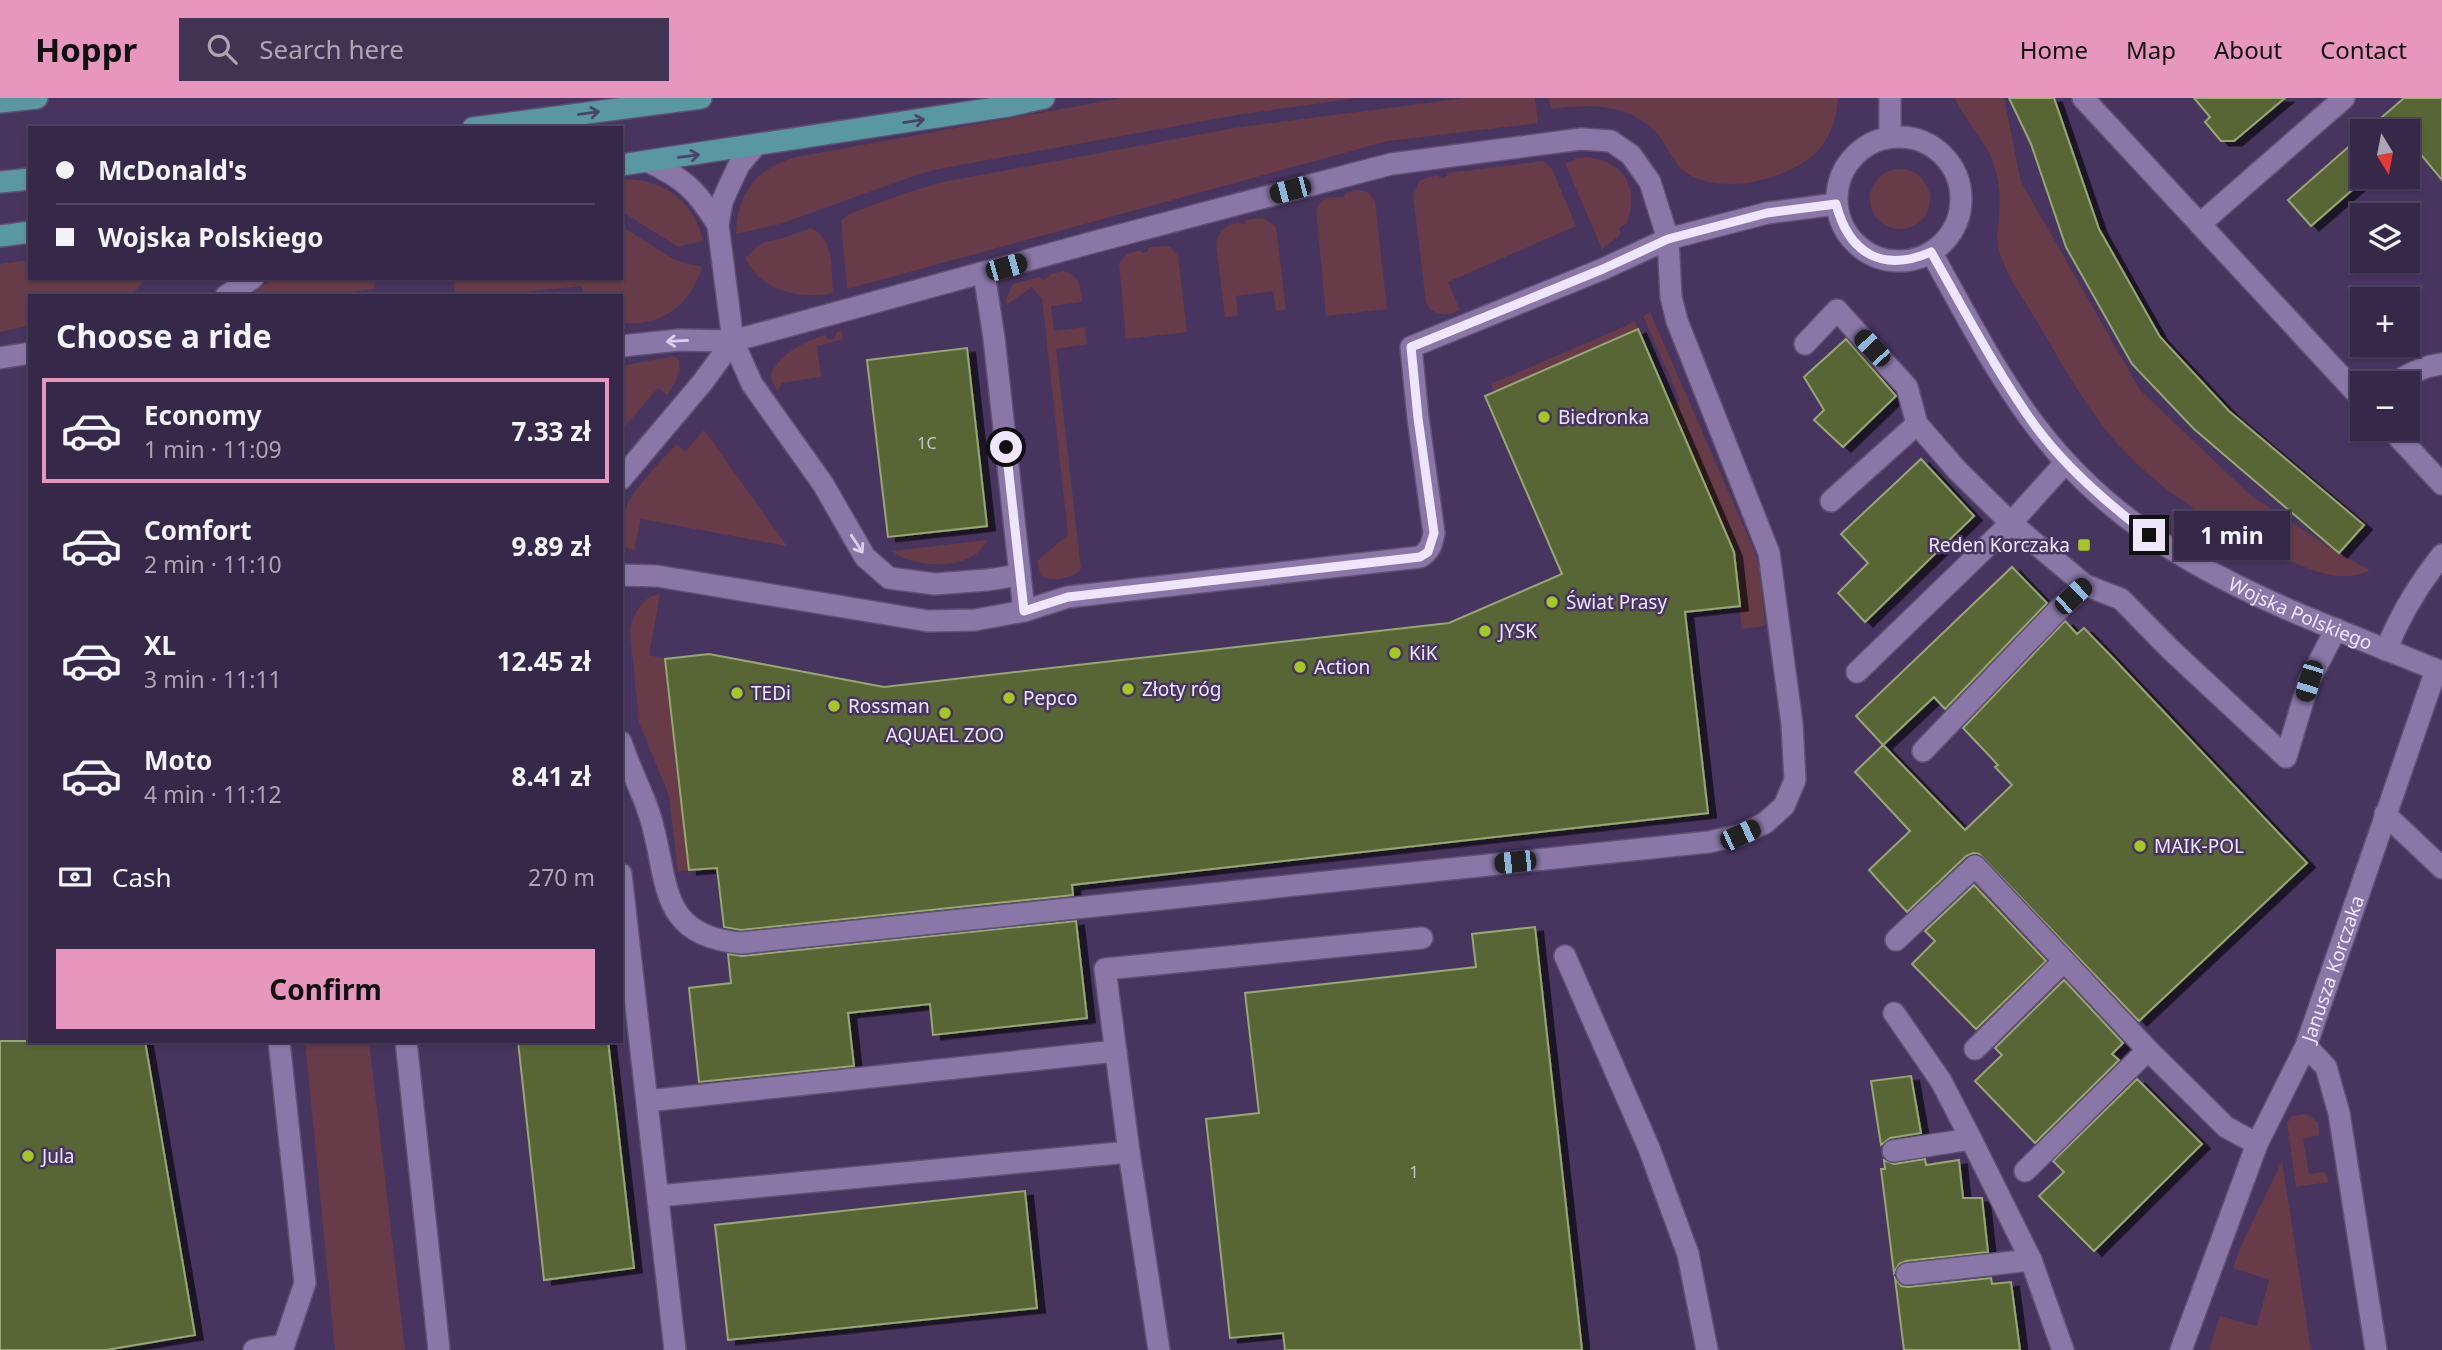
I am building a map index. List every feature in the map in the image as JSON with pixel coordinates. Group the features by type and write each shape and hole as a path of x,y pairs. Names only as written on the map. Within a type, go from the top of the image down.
{"main road":[{"path":"0,102 37,98"},
{"path":"488,126 701,98"},
{"path":"623,165 1008,106 1044,98"},
{"path":"0,182 28,179"},
{"path":"0,236 28,232"}],"street":[{"path":"1890,98 1890,137"},
{"path":"2083,98 2350,385"},
{"path":"2200,224 2344,98"},
{"path":"1890,137 1911,137 1931,145 1947,159 1958,178 1961,198 1958,220 1947,239 1931,252 1912,260 1890,261 1870,255 1853,242 1842,224 1836,204 1837,185 1844,168 1856,153 1872,142 1890,137"},
{"path":"623,346 679,340 733,341 1391,164 1581,139 1611,141 1631,155 1650,182 1668,239 1671,297 1677,321 1769,553 1792,724 1794,780 1784,806 1765,823 1740,835 1709,842 741,943 719,941 686,924 674,910 662,874 649,814 623,747"},
{"path":"755,146 739,165 729,186 722,202 718,225 733,341 752,384 823,484 865,557 889,578 935,584 1020,575"},
{"path":"649,162 676,175 691,188 718,225"},
{"path":"623,575 657,576 928,621 975,620 1024,611 1068,597 1420,557 1428,552 1434,533 1411,347 1603,269 1668,239 1767,213 1836,204"},
{"name":"Wojska Polskiego","path":"1931,252 2036,427 2086,483 2134,523 2190,562 2253,594 2439,671"},
{"path":"984,273 994,338 1024,611"},
{"path":"229,294 250,280"},
{"path":"1805,344 1837,310 1907,387 1917,424 1957,470 2011,523 2085,584 2121,599 2171,650 2286,757 2309,681 2336,629"},
{"path":"623,477 702,383 733,341"},
{"path":"0,358 28,353"},
{"path":"2417,371 2442,364"},
{"path":"1831,501 1917,424"},
{"path":"2402,441 2442,484"},
{"path":"1857,672 2011,523 2066,462"},
{"path":"2386,650 2411,598 2442,555"},
{"path":"1923,751 2085,584"},
{"name":"Janusza Korczaka","path":"2376,1350 2339,1114 2326,1067 2306,1046 2385,814 2439,671"},
{"path":"2385,814 2442,868"},
{"path":"1896,940 1975,866 2148,1050 2226,1127 2257,1144"},
{"path":"623,891 675,1350"},
{"path":"1159,1350 1105,969 1422,939"},
{"path":"1565,956 1649,1148 1688,1254 1707,1350"},
{"path":"1975,1049 2064,961"},
{"path":"1894,1013 1941,1081 1971,1139 2031,1260 2063,1350"},
{"path":"254,1350 284,1345 305,1283 279,1043"},
{"path":"406,1043 439,1350"},
{"path":"2181,1350 2257,1144 2306,1046"},
{"path":"2025,1171 2148,1050"},
{"path":"647,1101 1116,1051"},
{"path":"1893,1151 1971,1139"},
{"path":"658,1196 1129,1152"},
{"path":"1907,1274 2031,1260"}],"shaded area":[{"path":"1122,98 1356,98 1237,115 938,169 780,224 736,234 740,206 751,184 770,168 796,157"},
{"path":"1466,98 1535,98 1538,123 1388,141 847,289 841,221 849,214 909,192 943,182 1240,127"},
{"path":"1549,98 1838,98 1835,118 1828,136 1809,158 1794,168 1758,181 1720,184 1688,174 1674,160 1656,132 1630,114 1601,107 1551,109"},
{"path":"1955,98 2004,98 2021,182 2140,390 2251,496 2340,554 2370,570 2345,576 2319,572 2249,540 2207,517 2167,490 2115,441 2076,387 2007,272 1998,246 2000,194 1995,168 1985,145"},
{"path":"1586,157 1611,164 1626,178 1630,187 1627,223 1619,228 1621,234 1602,249 1565,163"},
{"path":"1543,161 1552,169 1576,226 1448,282 1460,310 1445,314 1431,310 1426,302 1413,195 1420,180 1437,175 1445,178 1448,173"},
{"path":"1900,169 1917,174 1925,182 1930,199 1925,216 1917,224 1900,229 1883,224 1875,216 1870,199 1875,182 1883,174"},
{"path":"623,180 650,182 674,194 684,204 699,227 703,241 678,247 623,212"},
{"path":"1357,190 1367,192 1375,201 1387,309 1326,316 1316,210 1325,199 1344,197 1346,193"},
{"path":"1266,219 1276,227 1286,310 1276,311 1273,291 1236,296 1238,316 1225,317 1217,239 1223,229 1230,225 1238,222 1245,225 1246,220"},
{"path":"623,227 675,260 702,267 690,292 673,311 650,321 636,323 623,323 623,294 584,294 582,286 507,294 455,294 454,280 623,280"},
{"path":"811,228 819,233 828,247 833,293 794,294 771,286 752,270 745,258 762,243"},
{"path":"1149,247 1170,247 1178,256 1187,332 1126,339 1119,263 1127,254 1139,250 1147,252"},
{"path":"28,260 28,280 144,280 133,294 28,294 28,325 0,332 0,264"},
{"path":"1063,271 1076,278 1082,302 1051,306 1054,331 1085,327 1087,344 1056,349 1081,569 1073,575 1057,579 1041,576 1037,561 1068,535 1042,299 1032,287 1006,305 1006,300 1013,284 1039,277 1044,280 1051,274"},
{"path":"274,280 374,280 375,289 335,294 251,294"},
{"path":"1650,312 1754,550 1760,571 1765,626 1742,629 1733,550 1671,405 1680,400 1643,316"},
{"path":"1634,320 1638,329 1494,392 1491,384 1626,326"},
{"path":"841,331 843,339 817,346 821,377 782,383 778,391 772,382 771,374 780,360 808,342 824,335 830,340 834,339 837,332"},
{"path":"674,356 679,360 677,379 667,395 658,388 623,429 623,366"},
{"path":"704,430 787,546 641,519 634,550 624,547 623,515 635,492 676,444 685,452"},
{"path":"987,540 980,550 970,557 944,564 915,562 892,551"},
{"path":"660,594 649,655 665,659 689,870 678,872 669,796 639,722 630,632 639,608 648,598"},
{"path":"305,1043 369,1043 405,1350 335,1350"},
{"path":"2306,1114 2318,1122 2319,1135 2303,1139 2309,1174 2325,1172 2329,1182 2296,1187 2287,1123 2292,1116"},
{"path":"2282,1161 2311,1350 2209,1350 2220,1316 2257,1326 2269,1280 2233,1268"}],"building":[{"path":"2009,98 2054,98 2099,229 2160,337 2229,411 2364,525 2339,553 2194,429 2132,364 2066,247 2031,144"},
{"path":"2194,98 2285,98 2234,141 2221,141 2205,122 2210,117"},
{"path":"2404,98 2442,98 2442,180 2420,153 2420,119 2380,119"},
{"path":"2350,146 2350,189 2353,189 2311,226 2288,200"},
{"path":"1638,329 1734,552 1740,606 1685,612 1708,813 1072,885 1073,895 741,930 724,927 717,868 689,870 665,659 709,654 884,687 1449,623 1562,574 1485,396"},
{"path":"1846,339 1896,396 1843,447 1814,420 1824,410 1804,377"},
{"path":"967,348 987,526 888,537 867,360"},
{"path":"1921,459 1974,516 1865,622 1838,593 1868,563 1841,534"},
{"path":"2012,567 2047,603 1945,709 1934,697 1883,745 1856,716"},
{"name":"MAIK-POL","path":"2065,621 2077,634 2084,628 2307,863 2139,1021 1979,854 1966,856 1907,912 1869,870 1910,831 1855,772 1883,745 1965,830 2012,785 1995,767 1998,765 1963,728"},
{"path":"1974,885 2046,961 1976,1029 1912,964 1935,941 1925,931"},
{"path":"1076,921 1087,1018 933,1035 930,1004 848,1013 854,1066 699,1082 689,988 731,983 728,954 742,956"},
{"path":"1535,927 1582,1350 1285,1350 1283,1333 1230,1338 1206,1119 1259,1113 1245,993 1476,967 1472,934"},
{"path":"2064,980 2123,1043 2112,1054 2119,1060 2035,1143 1975,1081 2002,1055 1995,1048"},
{"path":"0,1041 145,1043 195,1335 106,1350 0,1350"},
{"path":"518,1043 608,1043 634,1268 544,1280"},
{"path":"1911,1076 1921,1133 1890,1138 1881,1145 1871,1081"},
{"path":"2137,1079 2202,1144 2094,1251 2039,1196 2064,1172 2053,1161"},
{"path":"1925,1159 1926,1165 1959,1160 1963,1198 1982,1198 1988,1252 1906,1261 1899,1264 1894,1273 1881,1169 1885,1169 1884,1160 1894,1164"},
{"path":"1025,1191 1037,1308 728,1340 715,1225"},
{"path":"1895,1278 1901,1286 1908,1287 1991,1278 1992,1284 2011,1282 2020,1350 1904,1350"}],"place":[{"name":"Biedronka","path":"1544,417"},
{"name":"Reden Korczaka","path":"2084,545"},
{"name":"Świat Prasy","path":"1552,602"},
{"name":"JYSK","path":"1485,631"},
{"name":"KiK","path":"1395,653"},
{"name":"Action","path":"1300,667"},
{"name":"Złoty róg","path":"1128,689"},
{"name":"TEDi","path":"737,693"},
{"name":"Pepco","path":"1009,698"},
{"name":"Rossman","path":"834,706"},
{"name":"AQUAEL ZOO","path":"945,713"},
{"name":"MAIK-POL","path":"2140,846"},
{"name":"Jula","path":"28,1156"}],"route":[{"path":"1006,447 1024,611 1068,597 1420,557 1428,552 1434,533 1411,347 1603,269 1668,239 1767,213 1836,204 1842,224 1853,242 1870,255 1890,261 1912,260 1931,252 2001,373 2036,427 2086,483 2149,535"}]}
